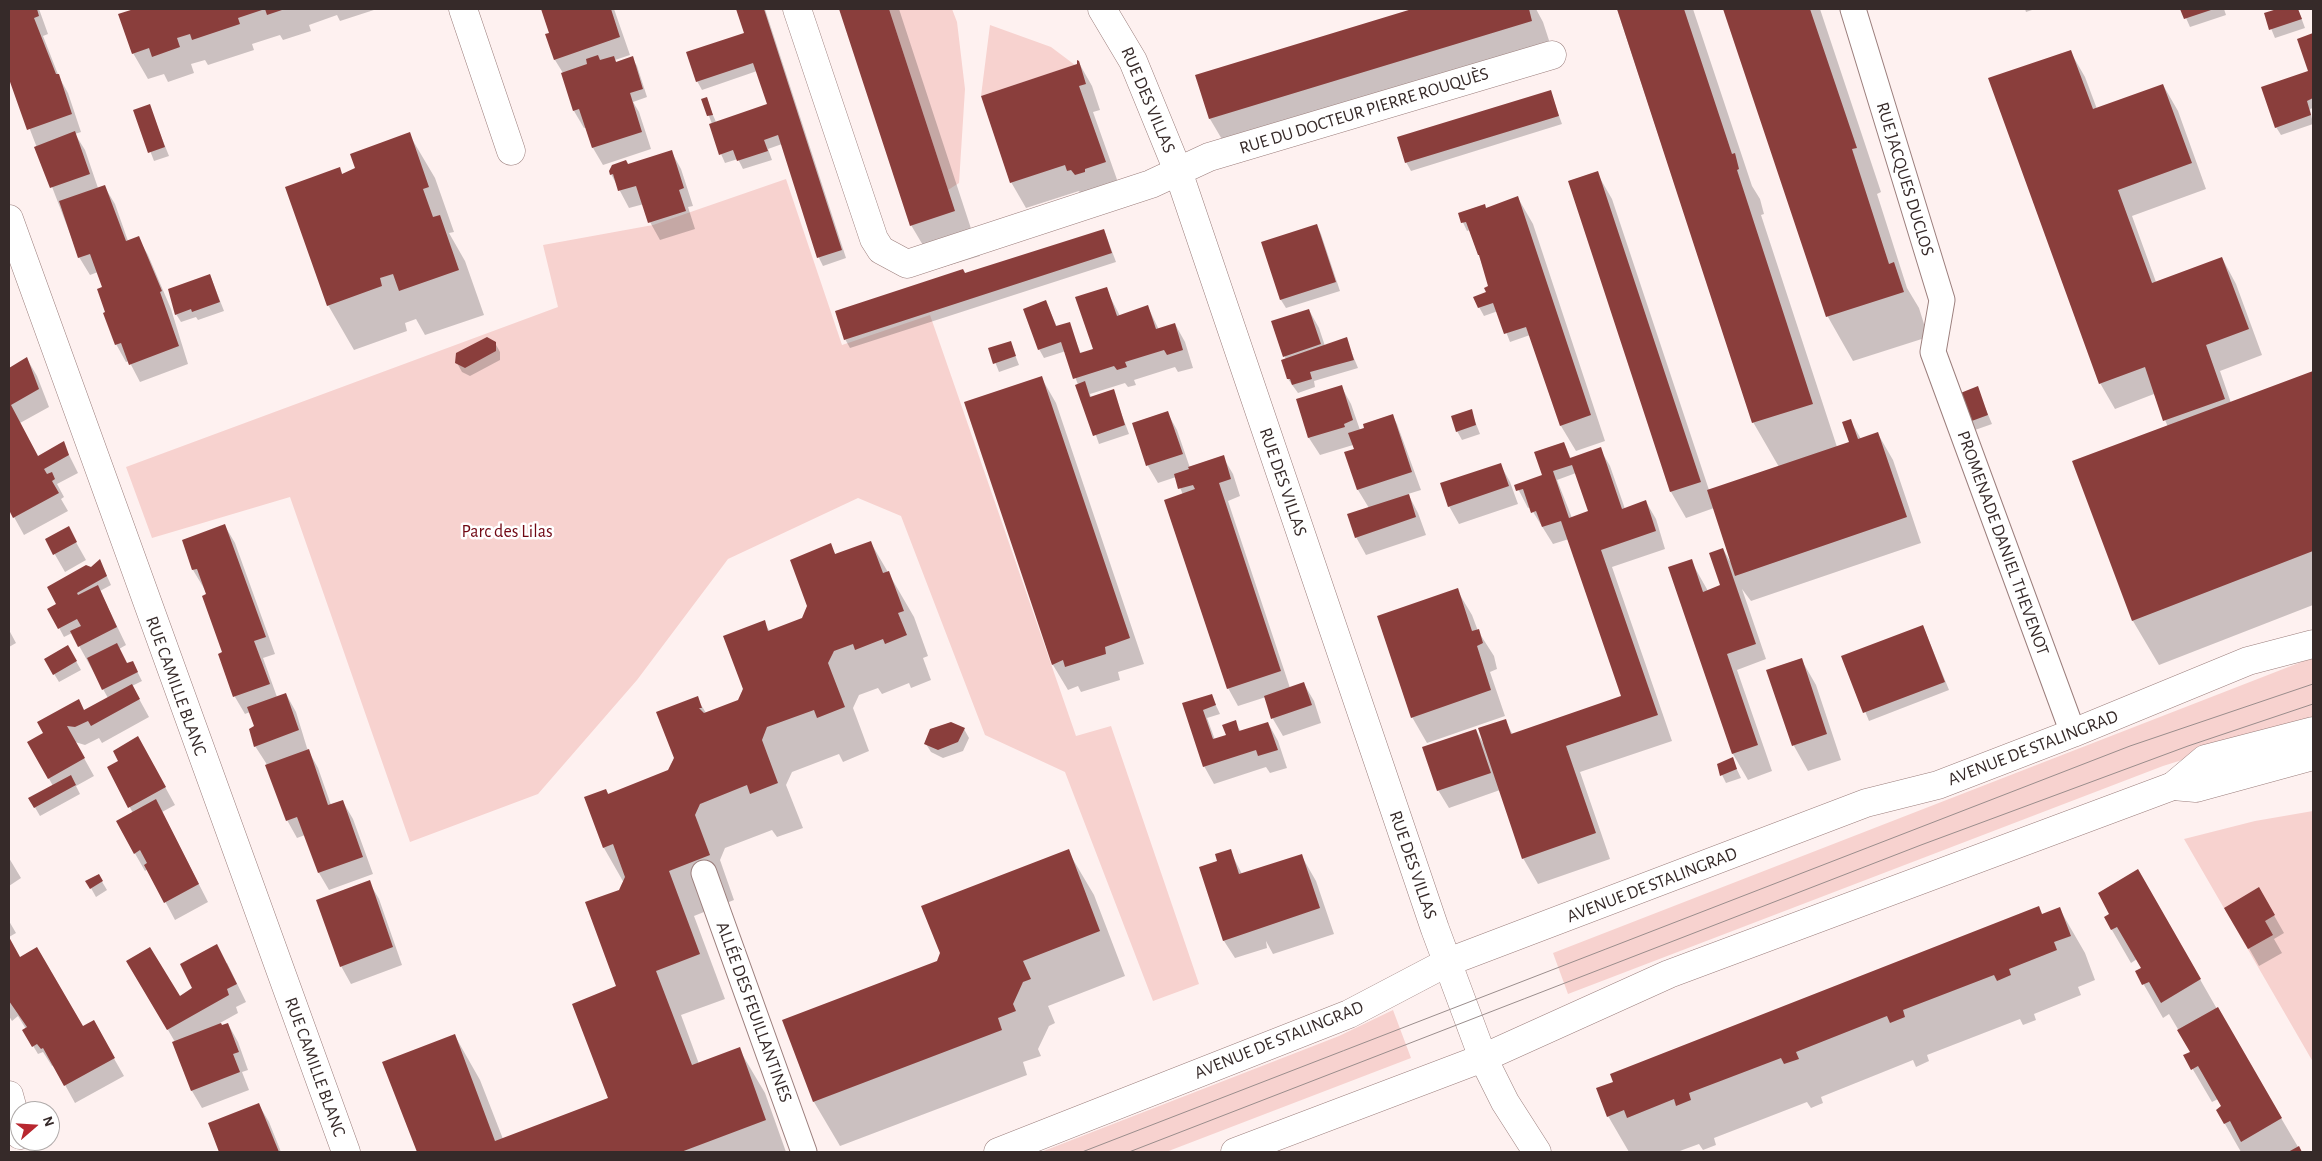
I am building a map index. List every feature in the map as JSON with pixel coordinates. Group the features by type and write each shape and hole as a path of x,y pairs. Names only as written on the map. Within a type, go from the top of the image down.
{"street":[{"path":"463,9 511,150"},
{"name":"RUE DU DOCTEUR PIERRE ROUQUÈS","path":"797,9 868,226 881,250 907,264 1150,184 1209,157 1552,55"},
{"name":"RUE DES VILLAS","path":"1102,9 1133,61 1178,171 1432,921 1483,1058 1505,1102 1537,1152"},
{"name":"RUE JACQUES DUCLOS","path":"1853,9 1942,300 1933,352"},
{"name":"RUE CAMILLE BLANC","path":"9,219 346,1152"},
{"name":"PROMENADE DANIEL THEVENOT","path":"1933,352 2073,733"},
{"name":"AVENUE DE STALINGRAD","path":"998,1152 1349,1014 1448,962 1866,804 1938,785 2073,733 2313,633"},
{"path":"2248,661 2313,644"},
{"path":"1235,1152 1483,1058 1669,974 2173,786 2205,759 2313,731"},
{"path":"2173,786 2196,788 2313,756"},
{"name":"ALLÉE DES FEUILLANTINES","path":"704,873 804,1152"}],"green space":[{"path":"889,9 952,9 957,22 965,89 959,183 948,190"},
{"path":"990,25 1051,47 1075,65 981,96"},
{"name":"Parc des Lilas","path":"786,179 842,345 930,315 1076,736 1111,726 1199,984 1153,1001 1065,772 985,735 901,516 858,498 728,559 637,680 538,794 410,842 290,497 152,538 126,467 558,307 543,245 653,225"},
{"path":"2313,659 2313,723 2236,743 2163,766 1568,994 1553,953"},
{"path":"2313,811 2313,1062 2184,839 2255,821"},
{"path":"1393,1010 1411,1058 1166,1152 1041,1152 1339,1036"}],"building":[{"path":"9,9 37,9 39,16 34,18 56,74 59,74 72,114 27,130 9,79"},
{"path":"134,9 265,9 238,18 240,24 192,40 190,34 177,38 180,47 152,57 149,48 132,54 118,14"},
{"path":"265,9 285,9 267,15"},
{"path":"541,9 611,9 620,37 554,60 545,34 549,33"},
{"path":"736,9 764,9 842,250 817,258 778,135 764,140 768,151 737,161 733,150 719,155 709,124 767,104 753,63 696,82 686,52 744,33"},
{"path":"839,9 889,9 955,211 910,226"},
{"path":"1412,9 1529,9 1532,21 1209,119 1195,75"},
{"path":"1617,9 1684,9 1732,154 1735,153 1739,169 1737,170 1813,404 1752,423"},
{"path":"1723,9 1810,9 1857,148 1852,149 1889,264 1894,262 1904,292 1826,317"},
{"path":"2180,9 2214,9 2184,19"},
{"path":"2277,9 2298,9 2302,19 2269,30 2264,13"},
{"path":"2313,33 2313,98 2307,101 2311,115 2275,128 2261,87 2308,71 2297,39"},
{"path":"2071,50 2093,109 2163,84 2192,163 2118,190 2152,283 2222,257 2249,329 2206,345 2225,399 2163,421 2145,367 2099,384 1988,78"},
{"path":"598,55 600,60 614,56 616,62 633,56 643,89 630,93 642,132 592,148 579,109 573,111 561,73 587,64 586,59"},
{"path":"1077,60 1079,61 1086,84 1079,86 1106,162 1085,169 1085,172 1075,175 1071,170 1067,171 1065,165 1010,183 981,96 1077,64"},
{"path":"1551,90 1559,116 1405,163 1397,137"},
{"path":"707,97 713,115 707,116 701,99"},
{"path":"150,104 165,147 148,153 133,110"},
{"path":"75,131 90,174 50,188 34,147"},
{"path":"410,132 429,187 423,189 433,217 440,215 459,270 399,291 393,274 380,278 382,286 327,306 285,187 340,167 342,174 355,168 350,154"},
{"path":"672,150 684,188 679,190 686,211 648,223 636,186 618,191 613,174 610,175 609,171 612,165 626,160 628,164"},
{"path":"1598,171 1701,482 1670,492 1568,181"},
{"path":"105,185 126,241 139,236 162,291 160,292 179,346 129,365 121,343 115,345 103,313 105,312 97,289 102,287 90,254 78,258 59,201"},
{"path":"1518,196 1591,415 1560,426 1526,327 1504,334 1493,303 1478,308 1473,297 1486,292 1484,288 1488,286 1479,255 1466,222 1461,223 1458,213 1485,204 1486,208"},
{"path":"1317,224 1336,282 1280,300 1261,242"},
{"path":"1104,229 1112,253 844,340 835,311 963,269 965,273"},
{"path":"210,274 220,302 192,312 191,309 175,315 168,289"},
{"path":"1107,287 1117,316 1148,305 1156,329 1175,323 1183,350 1167,355 1164,350 1125,362 1127,367 1117,370 1114,366 1073,379 1061,342 1038,350 1023,309 1046,300 1056,326 1070,322 1080,353 1093,349 1075,297"},
{"path":"1309,309 1321,344 1283,357 1271,321"},
{"path":"487,337 496,342 496,351 465,368 455,363 456,353"},
{"path":"1347,337 1354,360 1310,372 1312,379 1292,385 1290,379 1287,379 1281,360"},
{"path":"1011,341 1016,356 993,364 988,348"},
{"path":"27,357 39,389 11,405 38,456 64,441 69,455 44,469 47,474 52,472 55,479 52,481 59,493 13,518 9,510 9,368"},
{"path":"2313,371 2313,551 2132,621 2072,461"},
{"path":"1042,376 1130,638 1105,647 1106,654 1065,667 1063,660 1052,665 964,402"},
{"path":"1085,381 1090,397 1114,389 1125,425 1093,436 1075,385"},
{"path":"1342,385 1353,420 1344,424 1345,427 1308,438 1296,399"},
{"path":"1978,386 1988,415 1969,422 1958,394"},
{"path":"1472,409 1476,425 1456,432 1451,416"},
{"path":"1168,411 1183,454 1146,466 1132,423"},
{"path":"1393,414 1412,472 1357,490 1344,452 1354,449 1348,433 1364,428 1363,424"},
{"path":"1851,419 1858,439 1878,432 1907,517 1735,576 1707,490 1849,442 1842,422"},
{"path":"1564,442 1570,458 1601,447 1622,509 1646,500 1656,531 1601,550 1658,715 1566,746 1596,833 1522,859 1478,728 1506,719 1511,734 1621,696 1561,521 1542,527 1536,511 1531,513 1523,489 1516,491 1514,485 1542,475 1534,452","holes":["1572,465 1588,511 1569,518 1553,471"]},
{"path":"1224,455 1231,479 1219,483 1281,671 1227,689 1164,500 1195,489 1193,485 1178,489 1174,474 1189,469 1188,467"},
{"path":"1501,463 1509,486 1448,507 1440,483"},
{"path":"1409,494 1416,517 1355,538 1347,514"},
{"path":"225,524 266,637 254,641 270,684 233,697 218,654 222,652 202,596 206,594 197,569 192,570 182,540"},
{"path":"69,526 77,542 53,555 45,539"},
{"path":"871,541 883,573 889,571 904,611 898,613 907,635 885,644 883,639 855,650 853,644 834,651 828,663 845,707 817,718 814,710 767,727 762,740 778,783 750,794 747,785 700,804 695,815 710,855 669,871 700,954 656,971 692,1065 740,1047 766,1120 681,1152 417,1152 382,1062 455,1034 495,1141 608,1098 572,1004 616,986 585,902 619,890 625,877 613,844 603,848 584,797 606,789 608,794 668,770 674,758 656,712 698,696 702,708 699,708 704,713 738,700 743,689 723,636 765,620 768,631 802,618 807,606 790,560 831,543 835,554"},
{"path":"1723,548 1756,644 1727,654 1758,745 1732,754 1668,567 1692,559 1703,592 1720,585 1709,553"},
{"path":"100,559 107,576 77,593 78,595 98,585 117,627 78,647 70,631 81,626 77,619 58,629 47,609 56,604 47,587 86,565 91,567"},
{"path":"1458,588 1472,631 1479,629 1483,643 1477,646 1491,690 1411,718 1377,616"},
{"path":"1923,625 1945,682 1863,713 1841,656"},
{"path":"117,643 127,663 133,661 138,672 102,690 87,658"},
{"path":"68,645 77,661 53,675 44,659"},
{"path":"1802,658 1827,734 1792,746 1766,670"},
{"path":"1304,682 1312,705 1271,719 1264,696"},
{"path":"132,684 140,699 91,726 88,721 75,727 67,726 85,758 48,779 27,742 43,733 37,722 79,699 84,710"},
{"path":"286,693 299,730 254,747 249,729 254,726 247,707"},
{"path":"1212,694 1216,705 1203,710 1213,739 1226,735 1222,725 1236,720 1239,731 1268,722 1278,750 1258,756 1256,750 1203,767 1182,703"},
{"path":"951,722 965,728 958,742 938,750 924,744 930,729"},
{"path":"1476,729 1491,773 1437,791 1422,747"},
{"path":"138,736 166,787 128,808 107,767 118,761 113,751"},
{"path":"309,749 328,805 343,800 363,857 318,873 297,817 286,821 265,765"},
{"path":"1733,757 1737,769 1720,776 1717,764"},
{"path":"71,775 76,785 34,808 28,798"},
{"path":"156,799 199,884 164,903 144,865 147,863 140,850 134,854 116,821"},
{"path":"1069,849 1100,931 1023,961 1031,979 1023,982 1013,1004 1016,1011 998,1018 1002,1030 813,1102 782,1020 937,961 940,953 921,906"},
{"path":"1231,849 1239,874 1302,854 1320,908 1223,941 1199,867 1217,861 1215,854"},
{"path":"2138,869 2201,979 2161,1003 2149,982 2142,985 2135,971 2141,968 2117,927 2111,930 2104,917 2109,914 2098,893"},
{"path":"99,874 103,881 90,889 85,881"},
{"path":"370,880 393,947 340,967 316,900"},
{"path":"2259,887 2275,915 2265,921 2273,935 2248,949 2224,908"},
{"path":"2039,906 2042,914 2060,907 2071,936 2054,942 2057,950 2009,969 2011,975 1997,981 1994,975 1903,1010 1905,1017 1890,1023 1887,1016 1796,1052 1799,1059 1784,1064 1781,1058 1689,1093 1691,1100 1676,1106 1674,1099 1627,1118 1624,1110 1607,1117 1596,1088 1613,1082 1610,1074"},
{"path":"9,937 20,957 37,947 83,1026 94,1020 115,1058 64,1086 43,1048 41,1049 37,1044 32,1047 22,1030 27,1027 9,1001"},
{"path":"217,944 237,984 227,989 229,995 167,1030 126,961 150,947 180,996 192,988 180,964"},
{"path":"2218,1007 2282,1118 2241,1142 2230,1121 2224,1124 2216,1110 2221,1106 2198,1066 2191,1070 2183,1055 2190,1052 2177,1030"},
{"path":"221,1023 222,1025 228,1023 239,1052 233,1054 240,1072 191,1091 172,1042"},
{"path":"259,1103 279,1152 219,1152 208,1123"},
{"path":"2299,1146 2302,1152 2288,1152"}],"tram line":[{"path":"1082,1152 2130,746 2313,684"},
{"path":"1129,1152 1921,845 2188,746 2313,704"}]}
